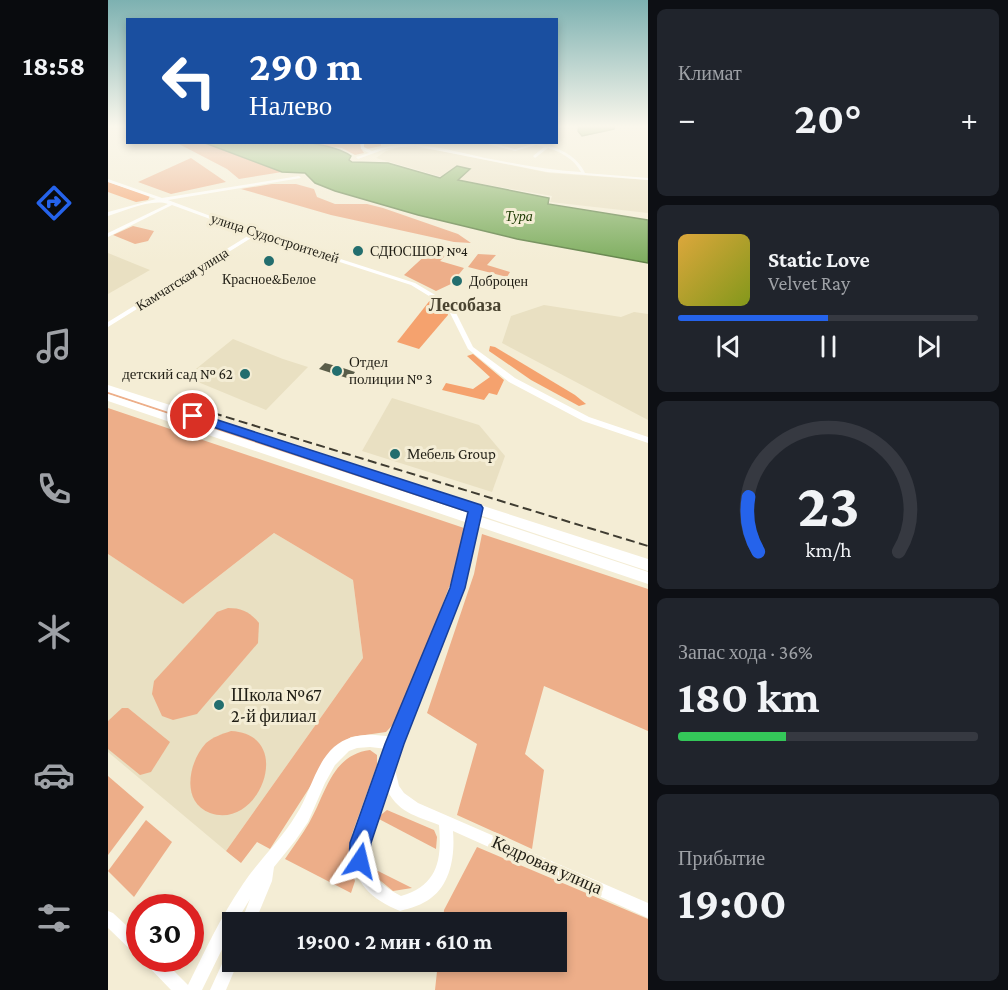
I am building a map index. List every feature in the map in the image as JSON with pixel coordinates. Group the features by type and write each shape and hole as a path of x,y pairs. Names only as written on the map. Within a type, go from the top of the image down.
{"main road":[{"path":"108,388 475,514 648,578"},
{"path":"108,397 475,514 648,565"}],"street":[{"path":"556,171 648,179"},
{"path":"582,171 584,175"},
{"path":"108,214 133,205 300,177"},
{"name":"улица Судостроителей","path":"108,180 256,233 409,282 450,306 470,348 490,366 586,419 648,440"},
{"path":"108,235 173,203"},
{"name":"Камчатская улица","path":"108,325 256,233"},
{"path":"445,821 448,841 440,879 427,895 400,904 379,895 365,880 360,861 360,843 394,744 457,588 475,514"},
{"path":"194,990 227,923 249,888 303,817 334,757 344,748 358,742 376,740 394,744"},
{"name":"Кедровая улица","path":"388,766 392,790 401,801 648,910"},
{"path":"252,912 265,881 267,867"},
{"path":"108,918 126,935"},
{"path":"164,972 182,990"},
{"path":"218,990 226,972"}],"shaded area":[{"path":"162,171 210,171 226,182 171,194 138,182"},
{"path":"230,171 282,172 239,179"},
{"path":"422,171 450,171 442,177"},
{"path":"468,171 540,171 648,180 648,213 550,202 552,196 459,180"},
{"path":"108,182 150,196 148,200 136,202 108,192"},
{"path":"272,184 296,184 314,189 317,197 335,204 367,204 383,208 458,234 471,243 454,242 331,215 241,189"},
{"path":"133,226 154,231 148,241 135,244 113,235"},
{"path":"429,252 445,256 440,261 464,268 451,284 436,291 404,275"},
{"path":"108,253 135,264 150,270 108,294"},
{"path":"478,254 496,255 487,265 510,272 507,277 468,267"},
{"path":"431,299 446,305 448,315 419,349 397,342"},
{"path":"544,305 621,317 634,312 648,314 648,420 502,343 511,316"},
{"name":"детский сад № 62","path":"233,339 308,367 266,410 186,377"},
{"path":"490,346 575,395 586,404 579,406 531,380 489,351"},
{"path":"473,354 504,380 497,395 489,393 484,400 442,390 446,383 473,389 490,377 467,356"},
{"path":"108,391 464,510 461,512 108,394"},
{"path":"392,398 479,425 505,456 492,492 362,451"},
{"path":"108,408 464,528 458,563 401,716 386,732 351,737 335,748 270,849 257,842 241,863 226,851 363,658 353,580 274,533 183,604 108,554"},
{"name":"Школа №67 2-й филиал","path":"274,533 353,580 363,658 226,851 108,752 108,554 183,604"},
{"path":"482,534 648,589 648,731 544,686 525,754 544,770 532,849 457,815 477,744 427,713 474,574"},
{"path":"228,608 245,611 259,623 258,643 197,714 173,720 162,716 152,694 154,681 217,612"},
{"path":"122,708 128,708 170,742 151,772 140,775 108,749 108,721"},
{"path":"231,731 251,736 262,748 266,763 264,780 256,796 244,808 228,815 210,813 194,800 190,781 192,770 195,760 206,743"},
{"path":"370,750 377,755 377,765 352,834 349,863 355,881 351,893 285,859 309,823 325,788 338,768 346,759"},
{"path":"108,776 144,807 108,855"},
{"path":"387,810 434,830 437,837 436,849 377,818"},
{"path":"146,820 172,842 136,894 131,894 108,871"},
{"path":"477,847 648,919 648,990 435,990 437,972 567,972 567,912 444,912"},
{"path":"374,869 412,888 393,891 376,877"}],"water":[{"name":"Тура","path":"280,171 416,171 440,178 450,171 468,171 458,180 549,198 548,204 648,220 648,263 517,239 418,215 335,191 315,183 305,173"}],"building":[{"name":"Отдел полиции № 3","path":"325,363 355,372 350,379 319,369"}],"railway":[{"path":"198,408 205,410"},
{"path":"200,409 648,546"}],"place":[{"name":"СДЮСШОР №4","path":"358,251"},
{"name":"Красное&Белое","path":"269,261"},
{"name":"Доброцен","path":"457,281"},
{"name":"Отдел полиции № 3","path":"337,371"},
{"name":"детский сад № 62","path":"245,374"},
{"name":"Мебель Group","path":"395,454"},
{"name":"Школа №67 2-й филиал","path":"219,705"}],"district":[{"name":"Лесобаза","path":"465,305"}],"route":[{"path":"193,416 476,508 468,550 457,588 394,744 360,843 360,861"}]}
